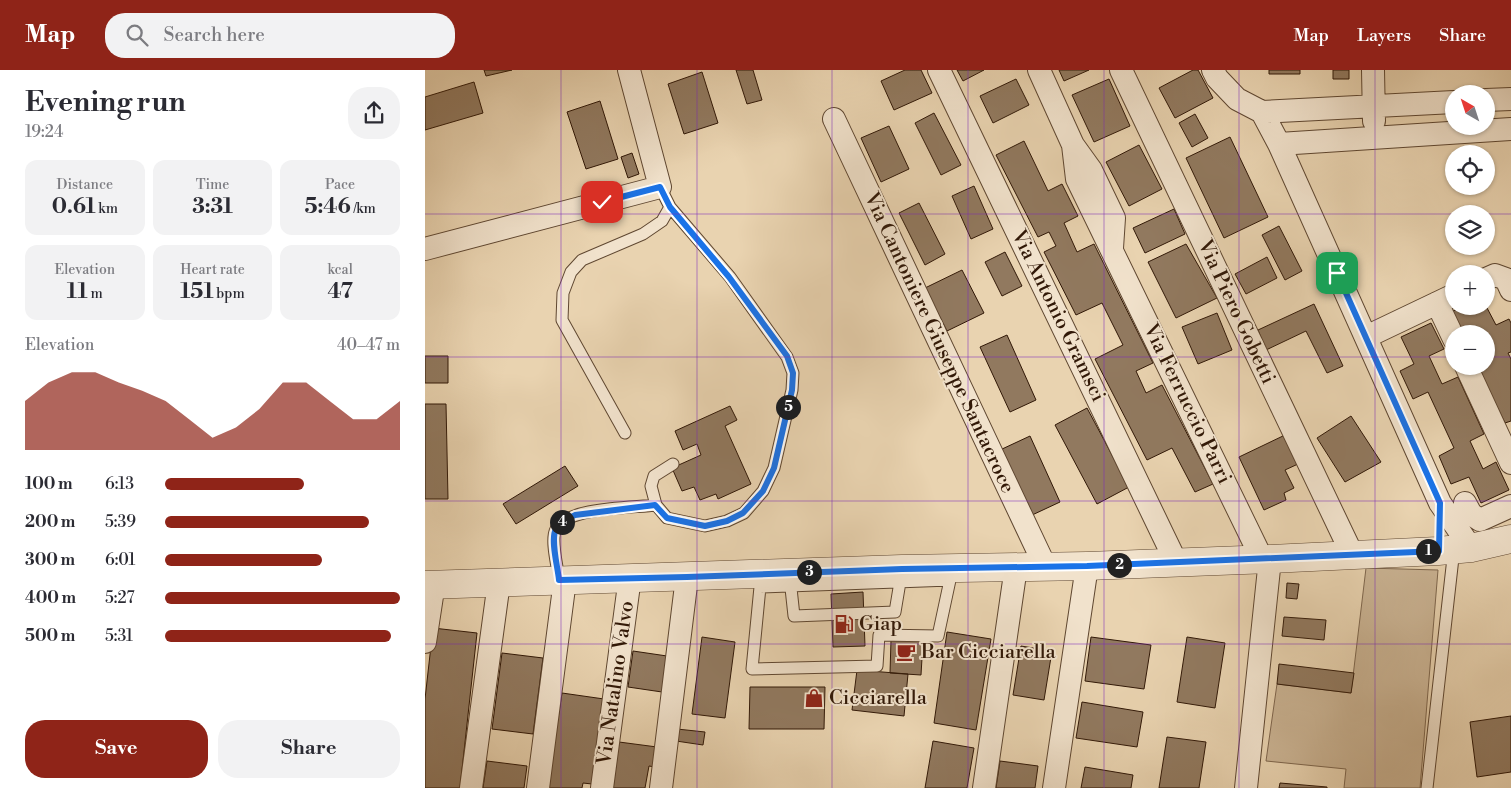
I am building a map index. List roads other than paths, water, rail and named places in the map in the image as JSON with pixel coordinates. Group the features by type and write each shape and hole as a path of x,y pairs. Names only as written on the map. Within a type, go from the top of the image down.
{"street":[{"path":"425,249 660,187 629,70"},
{"name":"Via Antonio Gramsci","path":"939,70 1177,562"},
{"name":"Via Ferruccio Parri","path":"1039,70 1073,145 1091,170 1115,218 1112,249 1266,559"},
{"name":"Via Piero Gobetti","path":"1121,70 1352,554"},
{"path":"1213,70 1217,78 1237,99 1262,112 1445,103"},
{"path":"1373,70 1375,137"},
{"path":"1495,100 1511,99"},
{"path":"1262,112 1279,144 1440,503 1455,549"},
{"name":"Via Cantoniere Giuseppe Santacroce","path":"834,120 1045,566"},
{"path":"1279,144 1511,129"},
{"path":"1495,275 1506,279 1511,290"},
{"path":"1366,337 1445,299"},
{"path":"1470,375 1511,463"},
{"path":"1440,503 1455,549"},
{"path":"1465,503 1471,514 1480,520 1511,506"},
{"path":"425,642 429,584 630,577 790,580 901,576 1016,567 1266,559 1455,549 1510,541"},
{"path":"1247,788 1266,559"},
{"path":"1054,788 1087,566"},
{"path":"984,788 1016,567"},
{"name":"Via Natalino Valvo","path":"602,788 630,577"},
{"path":"661,788 687,577"},
{"path":"539,788 562,580"},
{"path":"471,788 499,582"}],"lane":[{"path":"660,187 670,207 729,277 787,356 793,373 792,390 774,468 763,491 743,513 727,521 705,526 667,518 655,505 651,486 654,476 673,464"},
{"path":"625,433 562,320 563,293 571,272 582,260 643,234 662,221 670,207"},
{"path":"562,580 554,540 556,529 564,521 575,515 588,512 655,505"},
{"path":"1427,788 1455,549"},
{"path":"901,576 950,580 938,636 879,635 877,666 752,670 760,587 790,580 794,616 895,612 901,576"}],"place":[{"name":"Giap","path":"844,624"},
{"name":"Bar Cicciarella","path":"906,652"},
{"name":"Cicciarella","path":"814,698"}]}
